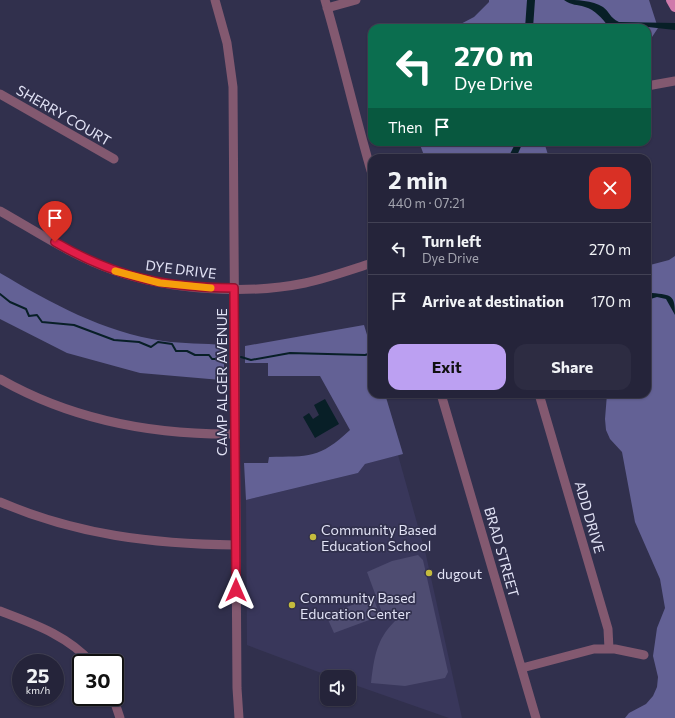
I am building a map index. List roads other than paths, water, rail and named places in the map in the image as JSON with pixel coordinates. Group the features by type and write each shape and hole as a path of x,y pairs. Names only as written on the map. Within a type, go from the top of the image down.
{"main road":[{"path":"671,0 675,7"}],"street":[{"name":"CAMP ALGER AVENUE","path":"215,0 227,44 232,88 239,718"},
{"path":"356,0 326,4 347,74 356,118 368,160"},
{"path":"651,85 675,81"},
{"name":"SHERRY COURT","path":"0,94 114,159"},
{"name":"DYE DRIVE","path":"0,211 68,250 112,270 160,283 201,288 277,287 304,283 368,264"},
{"path":"0,379 50,403 80,414 124,425 181,433 235,434"},
{"name":"BRAD STREET","path":"442,398 536,718"},
{"name":"ADD DRIVE","path":"540,398 608,628 609,649"},
{"path":"0,502 53,521 121,537 186,544 236,545"},
{"path":"0,611 45,628 74,645 83,654"},
{"path":"522,668 577,652 609,649 644,654"},
{"path":"116,706 120,718"}],"water":[{"path":"527,0 535,0 533,24 525,24"},
{"path":"564,0 594,3 603,7 619,22 675,23 675,30 651,27 651,24 606,24 601,17 592,10"},
{"path":"514,146 521,146 518,154 510,154"},
{"path":"651,293 664,294 671,297 674,303 675,315 666,299 657,297 651,299"},
{"path":"325,399 339,424 315,438 303,417 309,413 313,419 319,415 314,405"}],"waterway":[{"path":"0,294 10,302 26,309 29,316 37,315 42,322 74,325 114,340 139,342 151,347 158,342 172,344 176,351 187,351 195,355 209,355 212,359 221,359"},
{"path":"241,357 251,360 290,353 368,354"}],"place":[{"name":"Community Based Education School","path":"313,537"},
{"name":"dugout","path":"429,573"},
{"name":"Community Based Education Center","path":"292,605"}]}
